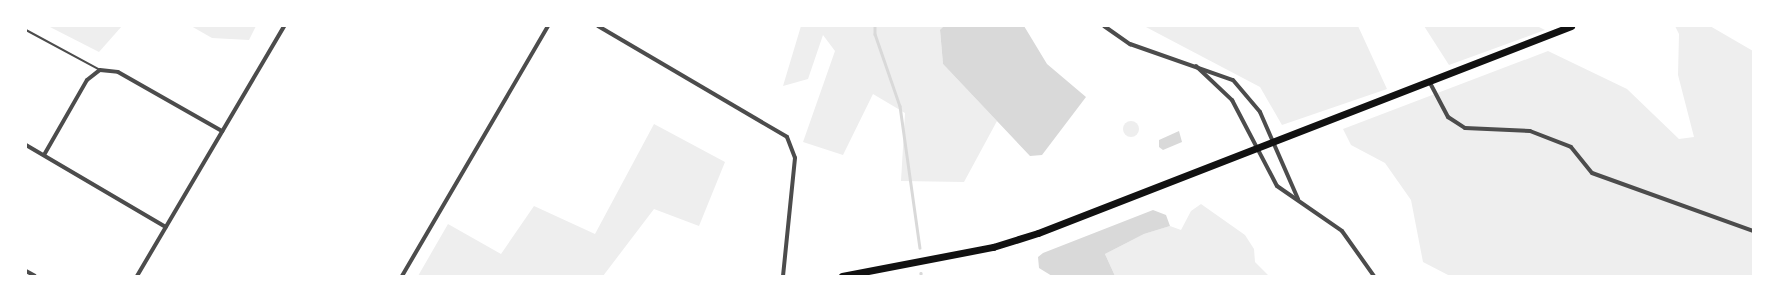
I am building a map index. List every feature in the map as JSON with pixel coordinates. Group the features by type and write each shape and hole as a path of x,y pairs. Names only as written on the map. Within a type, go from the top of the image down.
{"main road":[{"path":"842,276 993,247 1258,147 1571,26"}],"street":[{"path":"137,276 284,26"},
{"path":"402,276 548,26"},
{"path":"598,26 787,137 795,158 784,276"},
{"path":"1104,26 1130,44 1222,74 1243,90 1260,112 1298,199"},
{"path":"1196,66 1232,100 1258,147 1277,186 1298,199 1342,231 1374,276"},
{"path":"44,155 87,80 100,70 118,72 222,131"},
{"path":"1429,81 1448,117 1466,128 1530,131 1571,147 1592,173 1753,231"},
{"path":"26,145 166,227"},
{"path":"26,271 35,276"}],"lane":[{"path":"26,30 100,70"}],"shaded area":[{"path":"48,26 122,26 99,52"},
{"path":"191,26 256,26 249,40 212,38"},
{"path":"801,26 944,26 940,31 943,64 997,121 964,182 901,181 905,113 873,94 843,155 803,142 835,51 823,35 808,79 783,86"},
{"path":"944,26 1024,26 1047,64 1086,97 1042,155 1030,156 943,64 940,30"},
{"path":"1144,26 1358,26 1387,89 1282,125 1260,87"},
{"path":"1424,26 1537,26 1545,30 1449,65"},
{"path":"1675,26 1710,26 1753,51 1753,276 1450,276 1423,262 1411,200 1385,163 1351,145 1343,129 1548,51 1627,89 1679,139 1694,137 1678,75 1679,34"},
{"path":"1128,121 1134,121 1139,126 1137,135 1134,137 1128,137 1123,132 1123,126"},
{"path":"654,124 725,162 699,226 654,209 603,276 418,276 448,224 501,254 534,206 595,234"},
{"path":"1179,131 1182,142 1163,150 1159,147 1159,140"},
{"path":"1201,204 1245,235 1254,249 1255,262 1269,276 1115,276 1105,254 1144,234 1170,226 1181,230 1191,211"},
{"path":"1153,210 1166,215 1170,226 1144,234 1105,254 1115,276 1052,276 1039,268 1038,257 1043,253"}],"waterway":[{"path":"875,26 875,34 900,106 920,248"}]}
